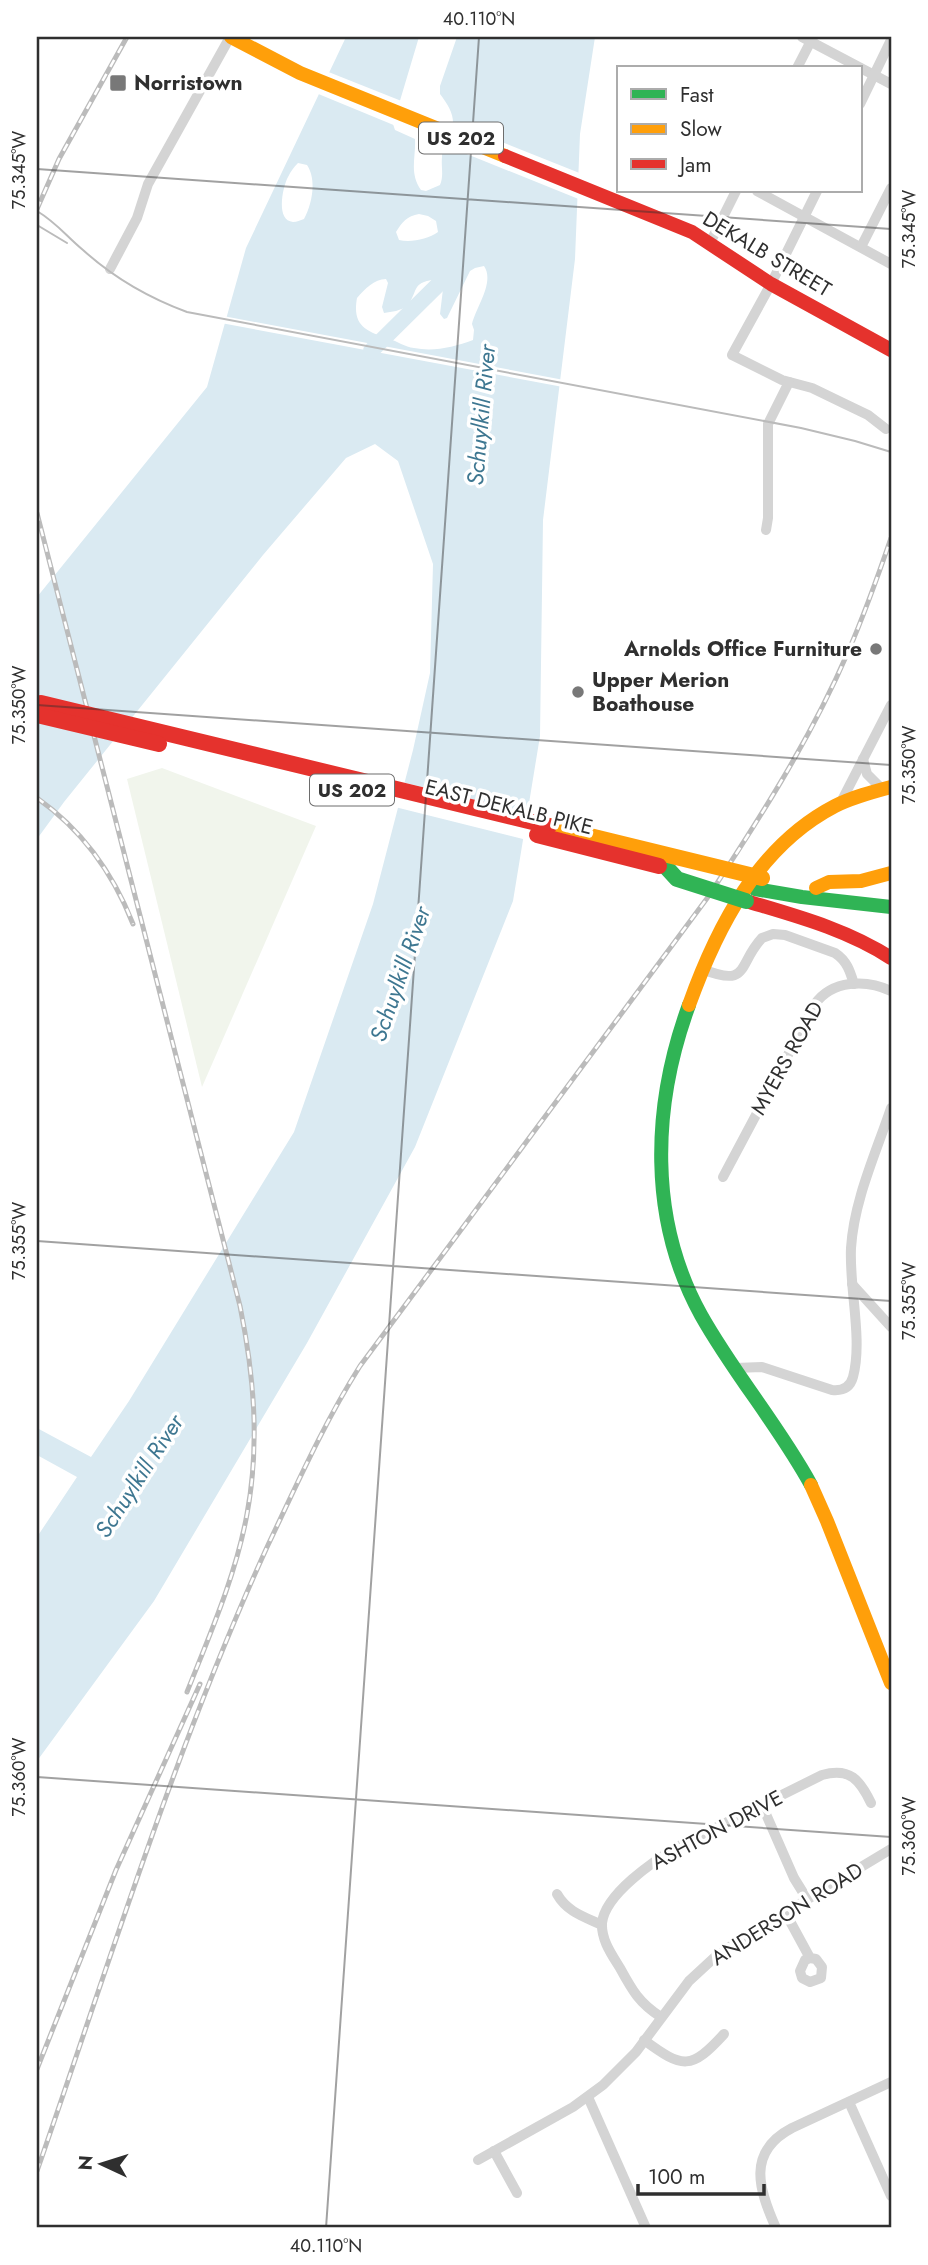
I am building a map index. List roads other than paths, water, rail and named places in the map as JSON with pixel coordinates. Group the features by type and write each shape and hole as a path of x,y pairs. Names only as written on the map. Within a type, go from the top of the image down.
{"main road":[{"name":"DEKALB STREET","path":"230,37 288,67 681,227 771,284 891,351"},
{"name":"EAST DEKALB PIKE","path":"38,707 666,867 677,879 813,899 891,907"},
{"name":"EAST DEKALB PIKE","path":"38,707 754,889 816,888 891,896"},
{"path":"886,788 840,804 800,827 766,859 736,900 702,969 684,1016 666,1083 659,1140 660,1191 667,1231 680,1273 700,1313 800,1466 828,1523 891,1679"},
{"path":"816,888 829,882 862,881 891,873"},
{"path":"754,889 872,946 891,958"}],"street":[{"path":"110,269 137,218 148,184 230,37"},
{"path":"798,66 809,38 858,66"},
{"path":"862,100 891,40"},
{"path":"862,68 891,84"},
{"path":"862,247 891,188"},
{"path":"710,243 736,192"},
{"path":"759,192 891,264"},
{"path":"816,192 732,355 789,382 812,388 868,415 886,429"},
{"path":"766,530 768,424 789,382"},
{"path":"840,804 891,705"},
{"path":"863,759 867,774 886,788"},
{"path":"702,969 720,976 737,975 762,938 779,934 835,953 849,969 854,984 881,986 891,991"},
{"name":"MYERS ROAD","path":"723,1177 821,995 830,989 854,984"},
{"path":"735,1368 762,1367 832,1390 846,1388 852,1380 855,1354 851,1256 853,1230 891,1108"},
{"path":"852,1284 891,1327"},
{"name":"ASHTON DRIVE","path":"602,1925 609,1906 645,1868 677,1847 822,1775 832,1772 852,1776 865,1790 871,1803"},
{"path":"762,1805 794,1878 807,1899"},
{"name":"ANDERSON ROAD","path":"478,2160 588,2097 626,2063 678,1993 704,1966 743,1937 891,1849"},
{"path":"557,1895 573,1912 602,1925 608,1948 635,1996 661,2017"},
{"path":"785,1912 810,1958"},
{"path":"644,2040 667,2057 684,2062 703,2056 724,2034"},
{"path":"776,2228 760,2183 760,2169 775,2139 785,2131 891,2082"},
{"path":"588,2097 646,2228"},
{"path":"849,2102 891,2196"},
{"path":"494,2151 517,2193"}],"water":[{"path":"346,37 419,37 393,124 395,130 415,139 415,178 421,190 426,191 440,185 443,153 453,127 448,105 440,94 440,86 457,37 595,37 580,134 575,259 543,520 540,736 513,901 415,1147 307,1343 154,1601 37,1761 37,1537 77,1477 37,1455 37,1428 91,1457 129,1401 294,1132 373,904 430,673 433,564 398,461 375,444 346,458 263,555 37,839 37,597 207,387 246,248","holes":["298,163 307,165 310,171 312,192 304,219 293,222 284,216 282,202 286,181","411,216 428,216 436,221 438,232 419,240 399,240 396,232","484,266 487,279 484,295 472,324 473,340 444,348 414,348 367,330 359,321 357,298 382,279 386,279 388,283 382,307 384,313 407,307 420,284 440,279 443,289 440,314 444,319 447,318 470,271"]}],"waterway":[{"name":"Schuylkill River","path":"371,351 457,266"}],"tram line":[{"path":"37,211 120,278 146,294 187,312 801,428 891,452"},
{"path":"37,225 67,243"}],"railway":[{"path":"37,209 59,159 127,37"},
{"path":"37,513 240,1306 249,1358 254,1436 247,1514 229,1582 187,1692"},
{"path":"37,2171 145,1855 203,1699 268,1545 323,1432 360,1366 708,897 747,837 784,777 833,684 860,624 891,538"},
{"path":"37,798 68,824 94,853 116,887 133,924"},
{"path":"37,2069 116,1870 200,1684"}],"place":[{"name":"Norristown","path":"118,83"},
{"name":"Arnolds Office Furniture","path":"876,649"},
{"name":"Upper Merion Boathouse","path":"578,692"}]}
